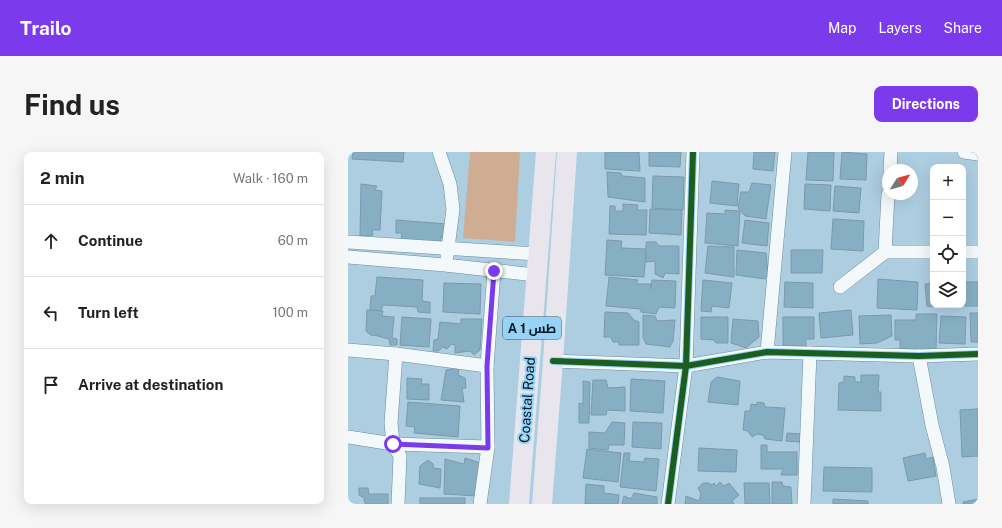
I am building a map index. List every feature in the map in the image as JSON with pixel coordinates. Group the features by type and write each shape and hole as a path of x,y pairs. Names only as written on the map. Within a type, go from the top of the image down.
{"highway":[{"name":"Coastal Road","path":"519,504 546,152"},
{"name":"Coastal Road","path":"542,504 567,152"}],"street":[{"path":"439,152 450,184 453,209 445,265"},
{"path":"668,504 686,366 693,152"},
{"path":"767,352 785,152"},
{"path":"890,164 891,152"},
{"path":"964,152 978,154"},
{"path":"884,252 888,200"},
{"path":"348,242 537,254"},
{"path":"840,286 884,252 930,252"},
{"path":"966,252 978,252"},
{"path":"348,257 445,265 536,275"},
{"path":"480,504 488,448 487,366 494,271"},
{"path":"348,350 396,354 487,366"},
{"path":"553,360 686,366 767,352 919,356 978,354"},
{"path":"804,504 810,353"},
{"path":"396,354 391,423 393,444 400,456 398,504"},
{"path":"919,356 932,425 943,468 949,504"},
{"path":"348,437 393,444 488,448"}],"shaded area":[{"path":"470,152 520,152 515,242 463,238"}],"building":[{"path":"353,152 404,152 403,162 352,159"},
{"path":"605,152 639,152 640,171 605,169"},
{"path":"649,152 681,152 680,167 649,166"},
{"path":"754,152 775,152 773,171 753,169"},
{"path":"808,152 834,152 833,181 806,180"},
{"path":"842,152 867,154 866,180 840,179"},
{"path":"607,172 621,173 622,176 645,178 645,202 608,197"},
{"path":"653,176 684,177 683,210 652,208"},
{"path":"712,181 739,184 737,206 710,203"},
{"path":"752,183 771,185 766,219 745,216 738,208 741,192 749,192"},
{"path":"361,184 377,186 375,190 382,191 380,230 372,230 373,235 360,236"},
{"path":"805,184 831,185 830,211 804,209"},
{"path":"835,186 861,188 859,213 833,211"},
{"path":"623,204 638,205 637,210 647,210 646,235 609,234 610,206 615,206 615,211 623,211"},
{"path":"650,209 682,210 681,235 649,233"},
{"path":"725,210 740,211 738,246 705,243 707,213 725,214"},
{"path":"833,219 864,221 863,251 831,249"},
{"path":"396,220 447,224 446,239 441,237 440,244 401,240 402,233 396,233"},
{"path":"745,220 769,223 767,246 742,243"},
{"path":"607,240 622,241 621,248 646,249 644,277 605,275"},
{"path":"646,242 656,242 659,246 679,246 679,274 665,273 663,278 655,274 655,261 646,262"},
{"path":"708,246 734,247 734,277 705,273"},
{"path":"737,250 766,253 768,274 765,279 736,275"},
{"path":"791,250 823,250 822,273 791,273"},
{"path":"377,277 423,280 422,301 430,302 430,313 418,312 417,307 383,305 381,311 370,310 371,296 375,296"},
{"path":"609,277 638,280 636,284 651,284 651,289 652,280 676,281 675,308 659,307 656,314 641,312 641,309 606,306"},
{"path":"878,279 918,282 917,310 877,308"},
{"path":"703,280 732,283 729,308 712,306 711,312 701,311"},
{"path":"785,282 813,283 813,308 784,307"},
{"path":"966,282 978,282 978,306 966,306"},
{"path":"444,283 481,284 480,314 443,312"},
{"path":"930,283 930,306 927,306 925,284"},
{"path":"367,310 383,311 382,316 394,317 392,338 397,339 397,345 390,345 389,339 374,335 372,336 366,331"},
{"path":"851,310 853,335 821,338 819,313"},
{"path":"605,312 628,313 634,320 639,322 639,345 619,345 619,342 613,342 611,337 604,337"},
{"path":"970,313 978,313 978,342 971,342"},
{"path":"916,314 937,314 936,350 900,349 900,340 895,340 895,320 916,320"},
{"path":"643,315 655,316 657,321 675,320 673,341 670,347 646,344 643,337"},
{"path":"891,315 892,336 877,343 860,344 859,316"},
{"path":"941,316 966,317 965,344 939,343"},
{"path":"402,317 431,319 429,347 400,345"},
{"path":"701,317 728,317 728,343 716,343 714,340 701,339"},
{"path":"783,317 814,317 814,339 806,339 806,346 783,346"},
{"path":"461,319 482,319 480,350 474,355 470,351 455,353 455,345 452,344 447,349 443,347 438,351 433,351 434,340 438,339 440,322 461,324"},
{"path":"733,319 758,321 759,337 746,348 731,343"},
{"path":"459,368 458,375 465,378 466,388 462,388 464,402 441,400 446,370"},
{"path":"861,375 879,375 878,392 881,392 881,411 838,410 839,383 844,382 844,376 855,377 855,382 861,382"},
{"path":"717,377 740,381 738,405 708,402 711,382"},
{"path":"407,378 422,379 421,384 429,384 429,400 407,399"},
{"path":"631,379 665,381 663,413 630,411"},
{"path":"593,380 606,380 608,388 625,387 625,411 607,410 606,415 591,415"},
{"path":"583,381 590,382 589,423 579,423 579,403 583,404"},
{"path":"408,402 460,406 458,437 414,433 415,427 406,426"},
{"path":"757,402 764,403 765,407 785,408 782,441 765,439 763,435 757,434 752,437 748,431 743,430 745,411 750,411 751,404 757,405"},
{"path":"978,409 978,456 962,457 960,410"},
{"path":"612,422 625,423 624,445 609,445 608,450 589,448 589,432 605,433"},
{"path":"633,422 662,423 661,449 632,447"},
{"path":"787,433 801,434 800,442 786,441"},
{"path":"761,445 767,445 767,452 797,452 797,475 781,475 783,469 761,469"},
{"path":"699,448 737,450 736,472 698,471"},
{"path":"587,449 621,453 618,482 583,478"},
{"path":"624,453 630,453 629,461 644,462 645,458 659,459 656,491 620,487"},
{"path":"925,453 926,459 933,457 936,476 908,481 903,458"},
{"path":"465,458 481,463 477,496 444,494 445,459 464,464"},
{"path":"428,460 433,464 433,468 441,469 440,488 419,484 420,466"},
{"path":"824,467 872,468 872,492 823,491"},
{"path":"720,482 724,486 729,483 739,495 732,501 734,504 685,504 686,496 699,501 701,494 698,488 703,483 712,485 714,483 716,486"},
{"path":"772,482 782,482 783,486 791,487 792,504 772,504"},
{"path":"744,483 769,483 770,504 745,504"},
{"path":"586,484 604,486 604,493 619,495 618,504 585,504"},
{"path":"359,488 368,488 369,494 388,494 388,504 365,504 364,498 359,495"},
{"path":"634,493 657,497 657,504 622,504 624,496 631,499"},
{"path":"420,498 465,498 465,504 420,504"},
{"path":"833,499 868,501 868,504 833,504"},
{"path":"978,499 978,504 963,504 963,502"}],"cycle path":[{"path":"668,504 686,366 693,152"},
{"path":"553,361 686,366 767,352 919,356 978,354"}],"route":[{"path":"393,444 488,448 487,366 494,271"}]}
